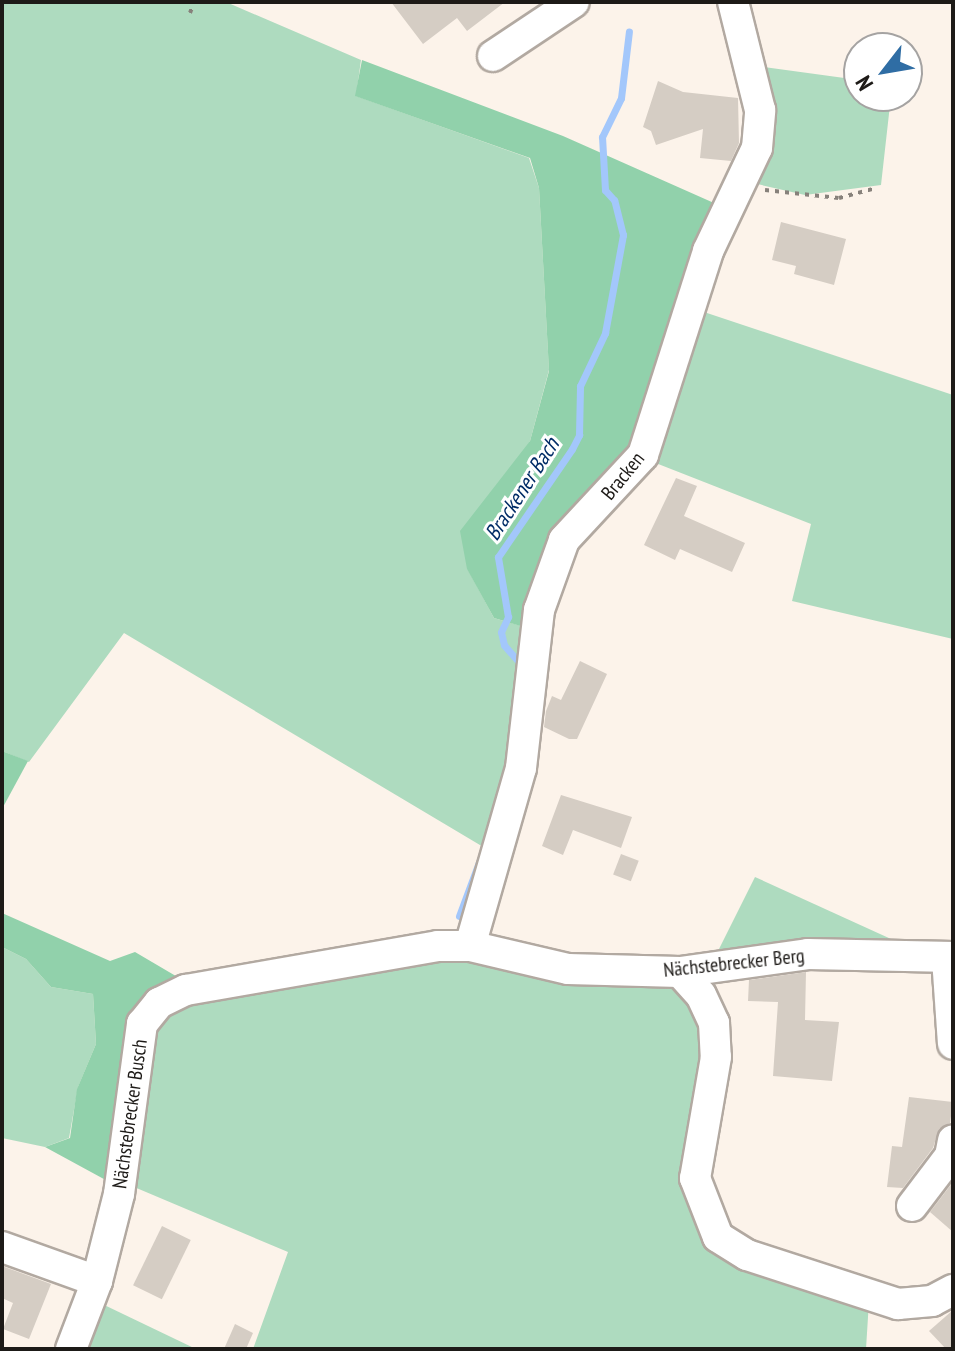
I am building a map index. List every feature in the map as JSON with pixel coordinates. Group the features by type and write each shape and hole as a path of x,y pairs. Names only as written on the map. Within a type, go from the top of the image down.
{"street":[{"path":"493,56 574,2"},
{"name":"Bracken","path":"470,946 521,768 539,610 564,540 643,455 708,251 757,148 760,110 733,2"},
{"name":"Nächstebrecker Busch","path":"71,1349 97,1281 119,1194 142,1024 159,1003 186,990 438,946 470,946"},
{"name":"Nächstebrecker Berg","path":"470,946 568,969 680,972 808,954 950,958"},
{"path":"950,958 953,1044"},
{"path":"680,972 701,995 714,1023 716,1057 695,1178 718,1237 747,1255 898,1304 932,1301 953,1290"},
{"path":"912,1206 950,1156 953,1140"},
{"path":"2,1247 97,1281"}],"path":[{"path":"190,13 194,2"},
{"path":"740,184 803,198 839,198 877,188"}],"green space":[{"path":"2,2 226,2 361,60 356,96 529,158 539,188 549,370 530,441 467,568 494,618 535,630 490,851 124,633 29,762 2,751"},
{"path":"362,60 563,136 723,207 638,453 561,538 534,630 494,618 467,569 460,531 530,441 549,371 539,188 530,158 355,96"},
{"path":"756,66 843,78 843,112 889,112 881,185 805,195 744,181"},
{"path":"698,310 953,395 953,639 792,601 811,524 648,460"},
{"path":"2,751 28,761 2,809"},
{"path":"755,877 902,944 712,963"},
{"path":"2,913 110,961 135,952 186,982 158,996 113,1184 45,1147 70,1138 77,1089 96,1044 93,994 51,987 26,959 2,947"},
{"path":"2,947 26,959 51,987 93,994 96,1044 78,1087 69,1138 45,1147 2,1138"},
{"path":"443,953 673,978 706,1018 701,1113 713,1238 869,1301 866,1349 253,1349 288,1252 127,1184 149,1035 162,1015 182,1005"},
{"path":"98,1302 196,1349 77,1349"}],"building":[{"path":"391,2 505,2 467,31 457,18 423,44"},
{"path":"658,81 683,92 738,98 739,143 731,161 700,158 703,129 656,145 651,131 643,127"},
{"path":"781,222 846,239 834,285 794,274 796,266 772,260"},
{"path":"676,478 697,486 684,516 745,543 732,572 680,549 675,560 644,545"},
{"path":"580,661 607,674 577,739 569,739 544,727 546,711 552,696 561,700"},
{"path":"561,795 632,817 621,848 573,830 563,855 542,846"},
{"path":"621,854 639,861 631,881 613,875"},
{"path":"806,972 805,1020 839,1022 832,1081 773,1076 778,1002 748,1001 749,980"},
{"path":"909,1097 953,1102 950,1123 939,1129 933,1148 903,1188 887,1187 892,1146 902,1147"},
{"path":"953,1182 953,1232 930,1212"},
{"path":"162,1226 191,1240 162,1299 133,1285"},
{"path":"2,1266 51,1284 29,1339 3,1329 13,1303 2,1298"},
{"path":"953,1310 953,1349 946,1349 929,1331"},
{"path":"235,1324 253,1333 246,1349 224,1349"}],"waterway":[{"name":"Brackener Bach","path":"524,668 504,645 501,632 508,617 498,557 579,435 580,386 605,333 623,235 614,200 605,190 602,137 621,98 629,31"},
{"name":"Brackener Bach","path":"459,916 479,862"}]}
